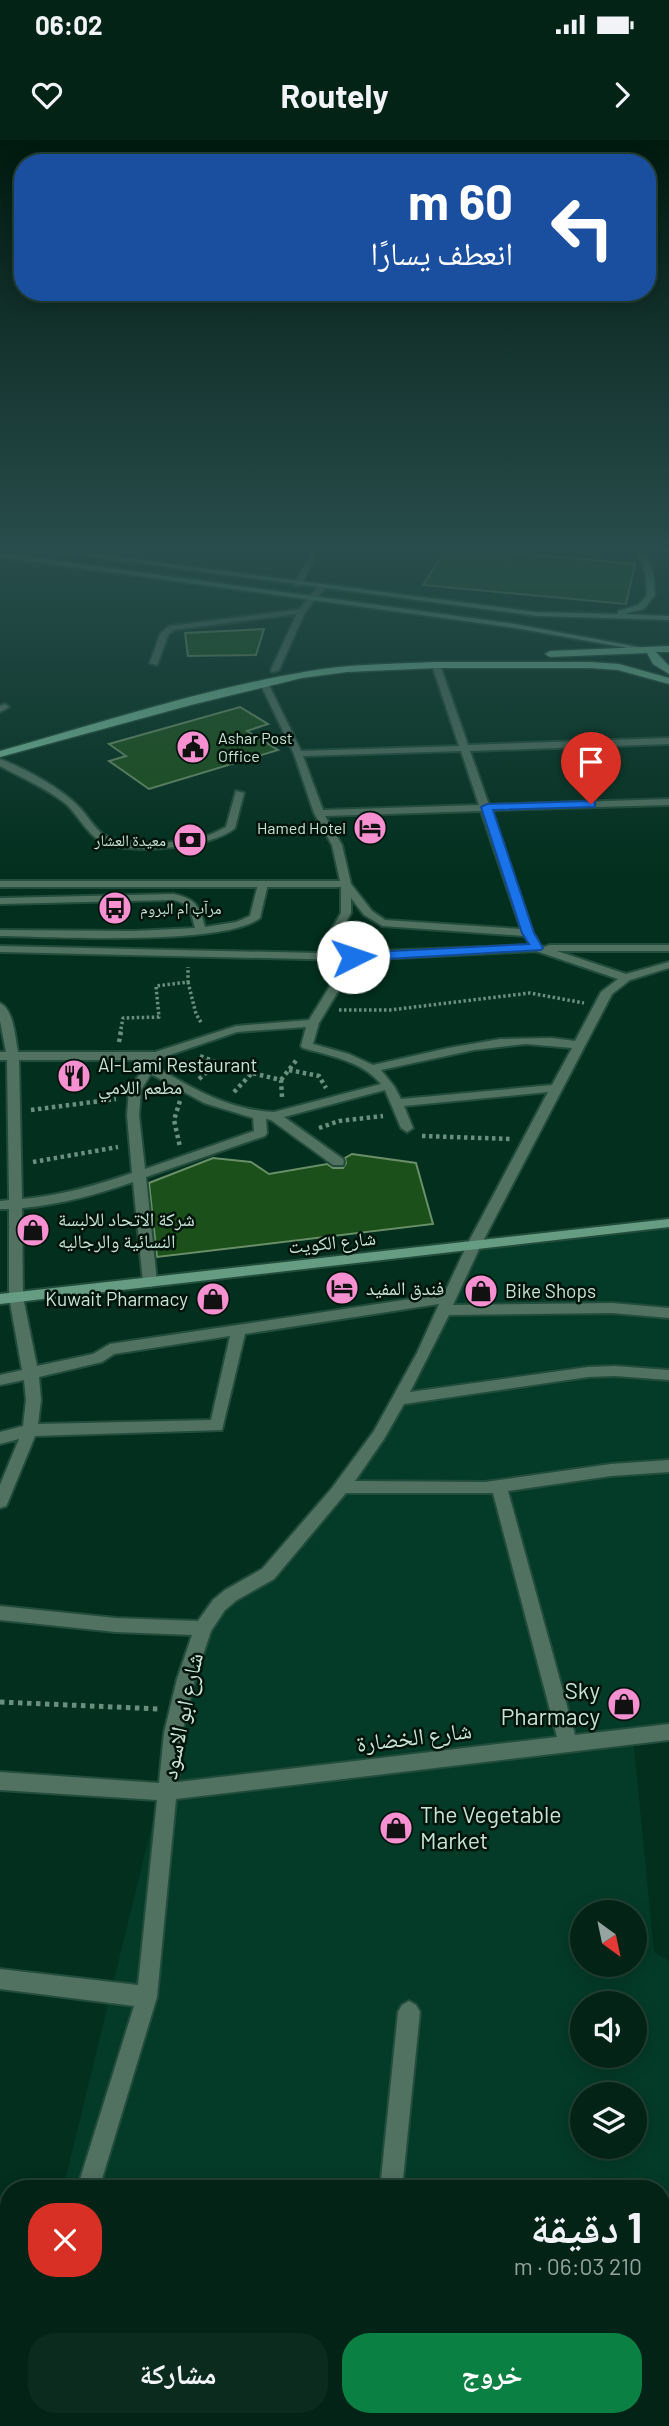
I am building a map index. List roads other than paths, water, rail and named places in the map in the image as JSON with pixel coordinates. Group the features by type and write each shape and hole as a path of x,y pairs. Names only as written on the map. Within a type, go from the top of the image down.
{"main road":[{"path":"0,744 275,670 343,660 414,658"},
{"path":"654,658 669,671"},
{"path":"0,754 264,683 347,669 436,665 608,666 669,681"},
{"name":"شارع الكويت","path":"0,1299 474,1245 668,1226"}],"street":[{"path":"154,663 156,658"},
{"path":"275,670 281,658"},
{"path":"436,665 487,807 528,933 537,948 626,978 669,965"},
{"path":"264,683 298,754 319,813 337,845 346,884 346,913 322,956"},
{"path":"298,754 669,741"},
{"path":"0,762 71,803 91,831 104,841 115,843 186,842 222,834 230,828 239,793"},
{"path":"319,813 669,802"},
{"path":"0,884 346,884"},
{"path":"0,933 237,927 255,918 262,884"},
{"path":"346,884 368,913 382,923 528,933"},
{"path":"0,901 173,897 189,899 193,903 201,930"},
{"path":"0,949 353,957 537,948 669,948"},
{"path":"353,957 313,1023 307,1046 351,1059 379,1074 407,1128"},
{"name":"شارع ابو الاسود","path":"91,2180 147,1997 165,1792 178,1710 203,1628 219,1605 231,1595 268,1574 342,1487 379,1435 400,1399 474,1245 607,992 626,978"},
{"path":"0,1006 4,1012 7,1094 14,1112 14,1165 7,1204 16,1297 33,1409 24,1451 0,1502"},
{"path":"150,1282 133,1115 135,1090 153,1062 184,1047 236,1029 313,1023"},
{"path":"370,1069 474,1045 511,1040 579,1045"},
{"path":"6,1056 116,1056 153,1062 220,1106 259,1116 281,1118 338,1162"},
{"path":"7,1204 38,1202 72,1195 261,1133 281,1118 387,1086"},
{"path":"398,1109 556,1088"},
{"path":"259,1116 261,1133"},
{"path":"0,1380 97,1358 110,1349 239,1329 447,1304 612,1308 669,1313"},
{"path":"0,1438 29,1430 217,1426 239,1329"},
{"path":"400,1399 588,1372 669,1374"},
{"path":"342,1487 499,1486 611,1470 669,1466"},
{"path":"499,1486 568,1743"},
{"path":"0,1613 117,1625 203,1628"},
{"name":"شارع الخضارة","path":"0,1781 165,1792 669,1732"},
{"path":"0,1979 147,1997"},
{"path":"392,2180 410,2012"}],"place":[{"name":"Ashar Post Office","path":"193,747"},
{"name":"Hamed Hotel","path":"370,828"},
{"name":"معيدة العشار","path":"190,840"},
{"name":"مرآب ام البروم","path":"115,908"},
{"name":"Al-Lami Restaurant مطعم اللامي","path":"74,1076"},
{"name":"شركة الاتحاد للالبسة النسائية والرجاليه","path":"33,1230"},
{"name":"فندق المفيد","path":"342,1288"},
{"name":"Bike Shops","path":"481,1291"},
{"name":"Kuwait Pharmacy","path":"213,1299"},
{"name":"Sky Pharmacy","path":"624,1704"},
{"name":"The Vegetable Market","path":"396,1828"}]}
